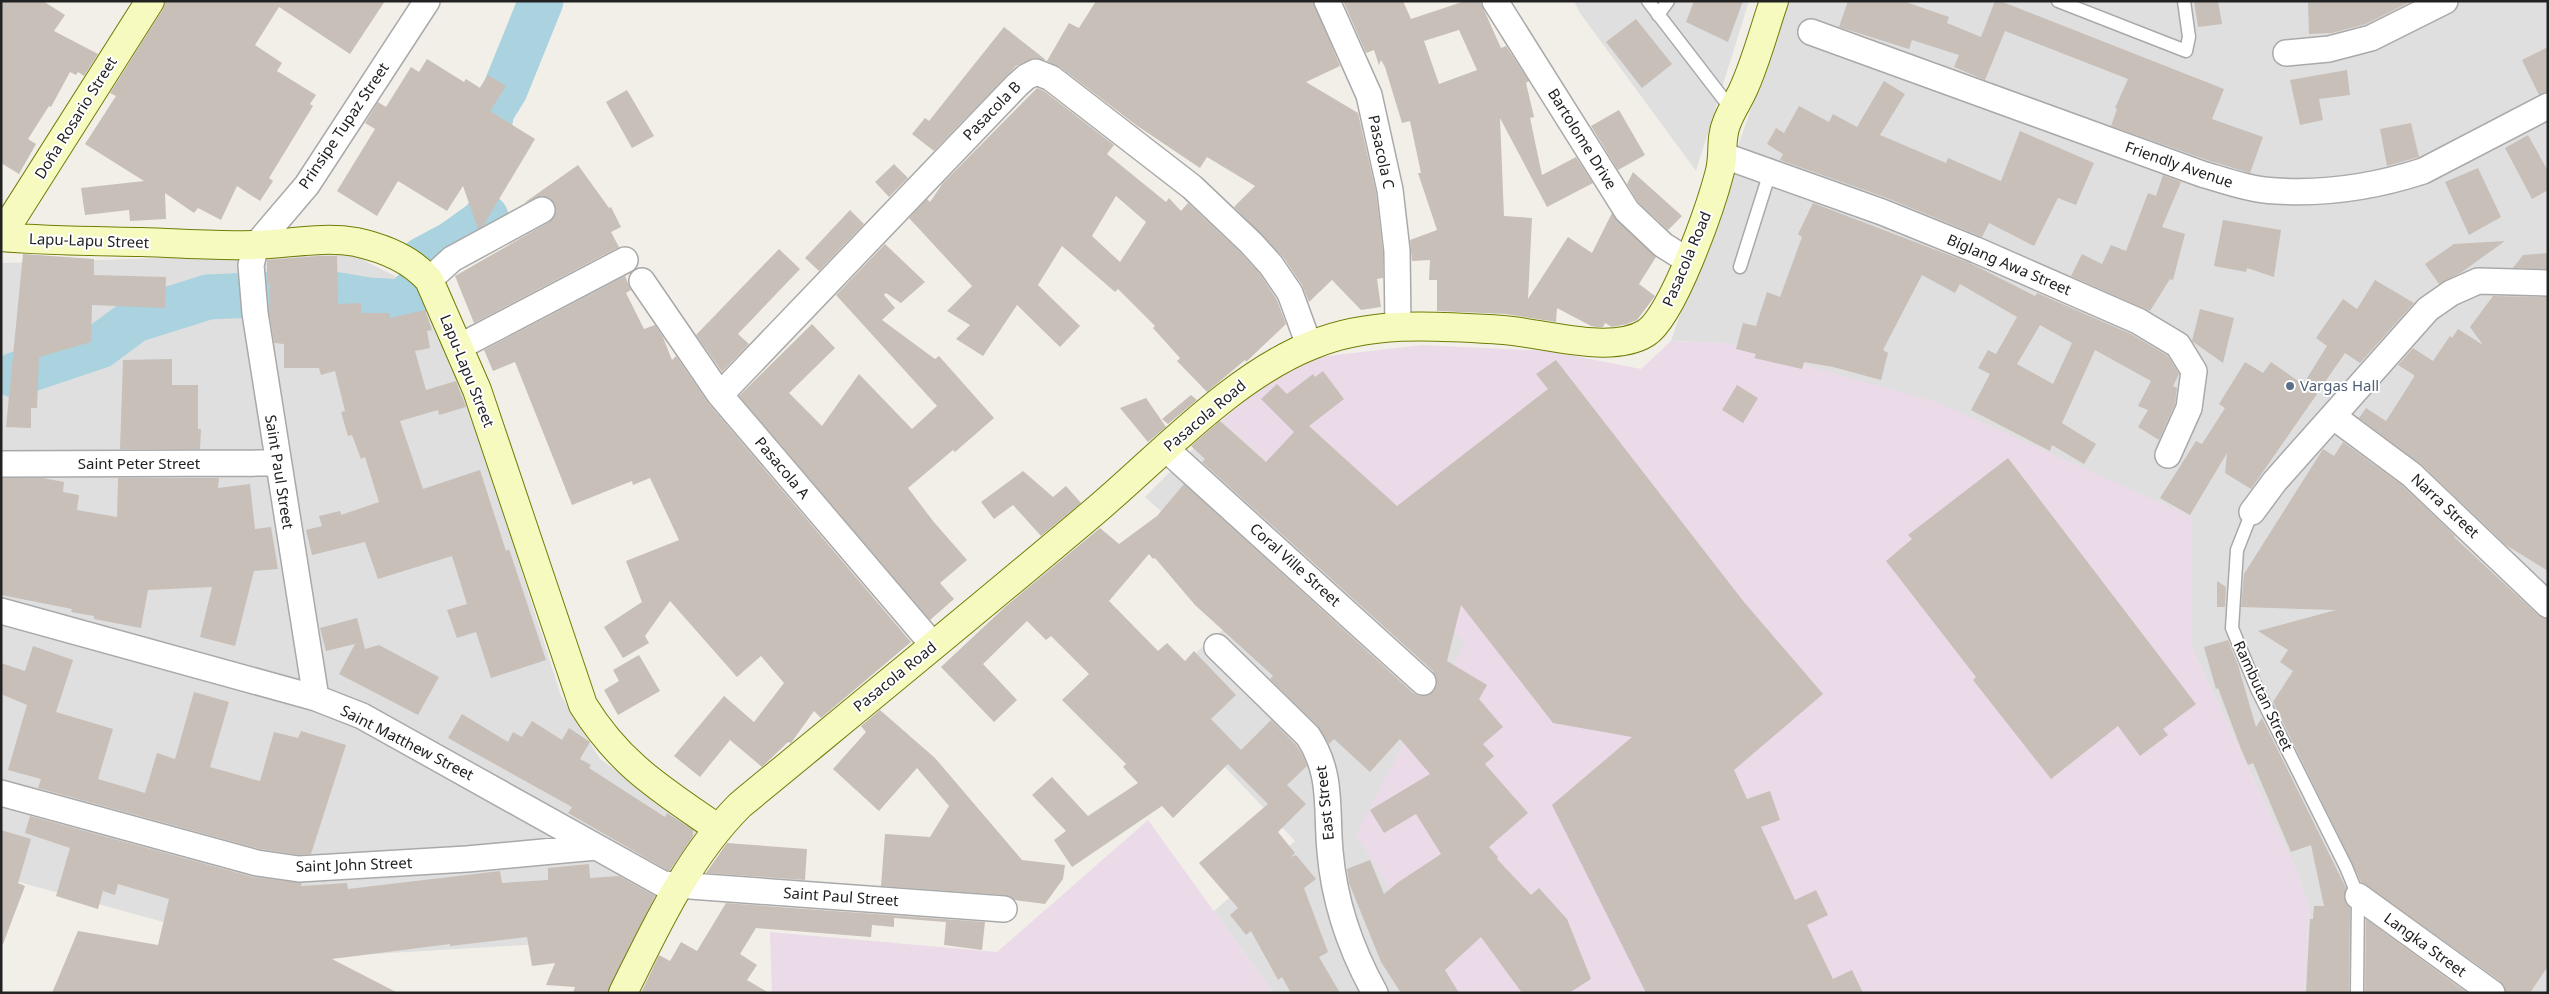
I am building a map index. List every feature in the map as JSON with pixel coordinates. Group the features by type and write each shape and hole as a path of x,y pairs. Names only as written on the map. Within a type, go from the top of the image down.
{"street":[{"name":"Doña Rosario Street","path":"1,236 150,1"},
{"name":"Prinsipe Tupaz Street","path":"256,245 307,185 426,1"},
{"name":"Pasacola C","path":"1327,1 1368,94 1390,190 1397,251 1398,320"},
{"name":"Bartolome Drive","path":"1495,1 1628,211 1663,245 1687,260"},
{"name":"Pasacola Road","path":"623,993 678,886 717,828 740,805 934,646 1250,379 1309,345 1337,335 1370,329 1398,320 1507,330 1602,342 1626,342 1645,334 1659,322 1712,199 1722,155 1723,134 1732,110 1744,87 1774,1"},
{"path":"2286,53 2329,49 2371,38 2445,1"},
{"name":"Friendly Avenue","path":"1811,32 2202,174 2238,185 2275,191 2317,192 2362,186 2423,171 2548,106"},
{"name":"Pasacola B","path":"720,395 1017,85 1026,76 1036,72 1050,78 1192,187 1251,243 1290,293 1309,345"},
{"name":"Biglang Awa Street","path":"1722,155 1976,250 2138,321 2178,345 2194,371 2189,408 2168,455"},
{"path":"428,280 452,259 542,210"},
{"name":"Lapu-Lapu Street","path":"1,236 56,242 256,245 315,239 355,242 394,254 416,267 428,280 459,347 491,428 583,705 600,732 620,756 649,781 717,828"},
{"name":"Saint Paul Street","path":"256,245 251,265 253,302 316,698"},
{"path":"459,347 625,260"},
{"name":"Pasacola A","path":"642,281 720,395 934,646"},
{"name":"Rambutan Street","path":"2252,512 2275,481 2334,417 2428,308 2450,293 2478,281 2548,283"},
{"name":"Narra Street","path":"2334,417 2412,475 2548,605"},
{"name":"Coral Ville Street","path":"1166,449 1423,682"},
{"name":"Saint Peter Street","path":"1,464 278,463"},
{"name":"Saint Matthew Street","path":"1,611 316,698 362,716 663,884 678,886"},
{"name":"East Street","path":"1217,647 1308,736 1316,749 1324,767 1330,852 1336,887 1355,954 1375,993"},
{"name":"Saint John Street","path":"1,794 257,863 299,869 467,860 596,847"},
{"name":"Saint Paul Street","path":"678,886 1004,909"},
{"name":"Langka Street","path":"2358,896 2492,993"}],"lane":[{"path":"1648,1 1732,110"},
{"path":"1658,15 1668,1"},
{"path":"2058,1 2186,51 2189,37 2184,1"},
{"path":"1740,267 1770,172"},
{"name":"Rambutan Street","path":"2252,512 2237,550 2232,628 2256,689 2346,867 2358,896 2357,993"}],"shaded area":[{"path":"1574,1 1749,1 1696,171 1580,13"},
{"path":"1788,1 2548,1 2548,993 2304,993 2309,907 2297,872 2192,648 2192,517 1726,343 1671,341"},
{"path":"347,252 417,287 470,409 561,696 600,759 701,833 639,938 274,960 250,946 1,877 1,265 3,263"},
{"path":"1671,341 1726,343 1939,403 2192,517 2192,648 2297,872 2309,907 2304,993 1452,993 1356,834 1408,736 1434,702 1465,643 1222,420 1273,378 1319,357 1422,345 1549,351 1641,369"},
{"path":"1222,420 1466,643 1434,702 1452,993 1273,993 1214,911 1295,841 1152,690 1259,599 1145,497"},
{"path":"1148,820 1273,993 772,993 770,932 997,952"}],"building":[{"path":"1,1 43,1 65,15 54,31 98,54 84,76 78,72 76,75 70,72 51,107 49,106 28,139 36,144 19,174 1,163"},
{"path":"166,1 385,1 350,54 279,7 255,45 282,63 277,71 316,95 310,104 313,106 269,178 273,181 260,201 237,186 221,220 198,208 194,213 165,193 166,219 130,221 129,210 85,215 81,188 144,181 85,144 116,96 110,93 163,9"},
{"path":"1096,1 1313,1 1340,66 1306,82 1358,113 1376,192 1383,252 1383,278 1377,279 1381,307 1361,310 1332,280 1309,302 1302,285 1283,257 1234,207 1255,186 1207,157 1200,168 1136,125 1060,67 1047,61 1069,23 1079,28"},
{"path":"1343,1 1403,1 1411,19 1465,1 1480,1 1501,48 1506,46 1529,81 1526,83 1534,117 1530,118 1542,175 1576,157 1593,183 1547,207 1500,118 1504,216 1532,218 1528,299 1568,237 1592,253 1612,213 1656,257 1639,284 1655,296 1637,320 1612,327 1605,323 1603,327 1597,327 1591,326 1557,308 1556,322 1506,314 1437,311 1437,280 1429,280 1430,260 1412,261 1410,240 1437,230 1418,173 1421,173 1410,121 1402,123 1385,67 1381,60 1379,65 1374,50 1366,53","holes":["1459,30 1477,70 1439,84 1424,41"]},
{"path":"1694,1 1743,1 1728,42 1686,22"},
{"path":"1848,1 1903,1 1949,17 1947,23 1981,37 1995,1 2000,1 2224,89 2212,119 2263,137 2250,173 2111,126 2117,109 2115,108 2128,79 2005,31 1985,80 1954,67 1959,55 1912,40 1909,49 1839,27"},
{"path":"2194,1 2218,1 2222,24 2198,27"},
{"path":"2308,1 2412,1 2366,24 2332,33 2309,34"},
{"path":"1636,19 1672,64 1642,88 1606,42"},
{"path":"1004,27 1046,60 1035,58 1016,66 934,151 912,134 925,118 929,121"},
{"path":"2548,47 2548,92 2539,95 2522,60"},
{"path":"427,59 464,82 466,79 480,88 488,75 506,86 490,111 535,139 483,226 478,229 463,186 447,211 398,181 377,216 337,191 375,129 365,123 378,102 386,107 411,67 419,72"},
{"path":"2347,70 2350,95 2319,99 2323,120 2300,125 2290,80"},
{"path":"1884,81 1905,94 1880,135 1946,163 1948,158 2001,181 2020,131 2094,163 2076,205 2058,198 2034,246 1989,223 1982,237 1887,198 1780,160 1783,154 1767,144 1776,128 1784,133 1799,106 1829,122 1833,114 1857,127"},
{"path":"1037,88 1044,91 1114,145 1107,154 1166,202 1169,198 1181,211 1188,203 1241,253 1260,274 1277,300 1286,324 1246,362 1245,360 1207,392 1177,361 1180,358 1153,328 1155,326 1118,289 1115,292 1062,246 1038,285 1080,326 1060,347 1017,305 983,356 956,339 970,325 947,311 972,286 909,218 927,199 930,202 943,183","holes":["1116,196 1146,222 1120,262 1092,236"]},
{"path":"627,90 654,136 632,148 606,102"},
{"path":"1619,110 1645,155 1618,170 1591,126"},
{"path":"2411,123 2419,157 2387,166 2380,129"},
{"path":"2528,135 2548,171 2548,190 2532,199 2505,148"},
{"path":"894,164 908,178 889,197 875,182"},
{"path":"578,165 609,208 611,207 621,227 611,232 619,247 474,323 455,276 549,222 554,217 556,210 550,198 542,196 524,203"},
{"path":"2478,168 2501,217 2469,235 2445,182"},
{"path":"1633,172 1682,216 1668,230 1638,202 1627,184"},
{"path":"2163,175 2181,182 2162,227 2185,234 2173,280 2170,279 2150,311 2071,276 2082,254 2102,264 2111,245 2126,251 2148,193 2156,196"},
{"path":"1813,203 1970,263 2035,296 2037,293 2131,334 2168,356 2179,374 2173,386 2177,388 2175,404 2159,440 2138,427 2148,410 2138,406 2151,381 2095,350 2062,423 2096,444 2084,464 2052,445 2050,451 1971,410 1990,374 1978,368 1988,350 1996,354 2017,317 1960,284 1955,293 1922,275 1883,350 1888,353 1881,380 1833,367 1804,362 1802,369 1754,358 1756,354 1736,349 1743,323 1756,326 1767,292 1780,297 1802,237 1798,234","holes":["2040,325 2072,343 2053,384 2017,364"]},
{"path":"850,210 864,224 819,271 805,258"},
{"path":"2223,220 2281,230 2274,277 2247,268 2246,272 2214,266"},
{"path":"2505,241 2462,272 2439,284 2425,264 2454,244"},
{"path":"885,244 925,282 901,303 886,293 884,295 895,308 882,320 935,359 939,356 994,418 955,452 953,450 908,488 933,521 967,560 940,583 954,599 930,620 739,396 812,324 835,348 789,393 822,426 859,374 912,429 937,406 836,295"},
{"path":"779,249 800,269 738,334 749,344 722,372 696,335"},
{"path":"2548,253 2548,269 2513,268 2523,255"},
{"path":"23,254 94,259 94,275 166,277 165,308 92,305 91,342 39,357 37,408 31,408 31,428 6,427"},
{"path":"337,256 338,304 361,303 361,313 390,313 390,318 425,310 432,330 427,331 430,348 415,351 426,390 456,381 466,407 439,415 438,410 400,421 423,489 480,470 506,551 509,549 546,660 491,678 476,632 457,638 447,610 467,604 452,556 378,579 365,542 312,555 306,530 322,526 319,516 340,511 341,515 379,502 365,457 361,459 352,435 348,436 341,412 345,411 335,371 321,375 319,368 284,368 284,344 274,343 269,311 270,283 267,283 267,260"},
{"path":"625,276 631,290 626,293 644,329 655,325 663,337 672,360 676,356 709,404 911,642 821,718 814,711 791,743 788,742 762,767 730,740 700,777 674,756 724,696 754,722 784,683 761,656 737,677 670,601 645,636 649,643 623,658 604,627 642,602 626,561 679,540 650,478 633,485 632,481 572,505 515,362 493,371 484,350"},
{"path":"2375,280 2414,303 2360,363 2345,353 2318,392 2304,383 2327,346 2316,338 2343,299 2357,309"},
{"path":"2493,296 2548,297 2548,571 2506,545 2422,465 2359,418 2366,408 2386,421 2414,377 2414,375 2398,365 2413,348 2433,361 2450,336 2452,338 2458,329 2483,345 2470,327"},
{"path":"2200,309 2234,318 2223,363 2192,341"},
{"path":"172,359 172,385 198,385 198,429 201,429 200,449 120,449 123,360"},
{"path":"1556,360 1744,602 1823,694 1734,770 1747,799 1770,791 1780,820 1761,827 1795,900 1816,890 1828,915 1807,925 1833,979 1852,970 1863,993 1646,993 1552,805 1632,737 1553,723 1461,605 1447,661 1487,685 1479,699 1503,727 1483,744 1494,756 1485,764 1528,813 1489,847 1498,857 1497,859 1531,895 1539,888 1567,919 1591,979 1569,993 1522,993 1481,937 1445,970 1459,993 1401,993 1381,962 1349,883 1347,869 1370,860 1384,894 1397,883 1441,854 1416,814 1384,833 1370,810 1430,774 1400,739 1370,772 1334,739 1329,744 1318,726 1270,679 1273,676 1195,605 1155,558 1153,559 1149,554 1109,601 1158,651 1167,643 1185,661 1194,651 1236,695 1211,719 1241,750 1271,720 1296,745 1303,756 1307,766 1287,785 1306,804 1278,832 1295,853 1291,857 1296,855 1316,879 1304,888 1328,952 1319,957 1340,993 1291,993 1282,977 1278,980 1251,931 1246,935 1230,915 1238,908 1199,863 1268,804 1228,764 1173,818 1162,806 1072,867 1054,840 1066,831 1032,795 1052,777 1088,816 1138,783 1123,767 1126,764 1062,700 1089,674 1051,636 1046,640 1027,621 983,664 1017,700 994,722 941,667 1005,607 1100,528 1119,544 1157,516 1184,484 1413,693 1420,696 1428,695 1434,691 1437,685 1433,671 1202,462 1205,459 1191,446 1220,421 1266,462 1294,432 1261,399 1277,384 1287,394 1313,374 1315,377 1323,371 1344,399 1309,426 1397,506 1548,389 1536,374"},
{"path":"2245,362 2263,373 2271,362 2317,394 2251,489 2225,473 2227,453 2190,515 2160,498 2196,441 2202,444 2225,408 2219,404"},
{"path":"1737,385 1758,398 1743,423 1722,410"},
{"path":"1191,395 1197,400 1168,424 1162,419"},
{"path":"1146,398 1166,427 1148,442 1120,408"},
{"path":"2343,442 2403,486 2454,537 2538,615 2548,619 2548,966 2530,993 2506,993 2500,981 2361,882 2273,702 2293,671 2280,662 2288,650 2258,631 2336,610 2241,607 2244,574 2323,449 2334,456"},
{"path":"2008,458 2196,704 2163,729 2168,735 2140,756 2118,726 2051,779 1973,680 1976,677 1886,561 1912,539 1908,535"},
{"path":"1023,471 1053,497 1066,486 1081,503 1041,536 1013,505 994,519 981,502"},
{"path":"1,478 43,478 64,482 63,492 79,495 77,510 117,517 118,478 219,478 218,488 250,484 255,529 271,527 278,569 254,571 235,646 200,637 212,587 148,590 141,628 94,619 94,616 71,612 72,609 1,595"},
{"path":"2217,581 2226,587 2225,607 2217,607"},
{"path":"357,618 365,649 379,645 439,677 418,715 339,674 355,644 326,651 320,628"},
{"path":"2228,640 2238,665 2256,727 2262,718 2346,888 2345,901 2350,908 2349,993 2306,993 2310,919 2313,919 2314,906 2324,906 2311,845 2291,852 2253,763 2248,765 2218,688 2216,689 2204,647"},
{"path":"33,646 73,660 56,712 113,729 98,779 145,793 157,753 175,759 194,692 229,702 210,767 260,781 274,732 298,738 301,731 346,745 311,854 300,855 260,849 38,788 41,779 8,770 27,705 1,694 1,663 25,671"},
{"path":"639,655 660,691 618,715 604,690 619,681 613,670"},
{"path":"880,710 935,758 1022,860 1065,865 1063,879 1045,904 1015,900 1005,895 881,886 885,834 930,837 949,806 917,768 879,811 833,769 866,732 861,726"},
{"path":"462,714 508,742 513,732 522,737 532,721 562,740 569,728 590,742 580,759 591,765 589,768 665,817 667,813 693,830 693,836 670,870 667,870 568,813 572,807 448,738"},
{"path":"30,816 253,877 302,883 301,886 347,883 348,889 500,871 502,883 548,880 548,868 589,864 590,878 619,876 655,896 608,993 573,993 575,987 546,985 555,963 532,966 527,937 450,946 450,944 332,959 398,993 52,993 78,931 158,945 169,899 118,884 115,895 103,891 98,909 56,896 70,848 25,833"},
{"path":"1,830 31,839 18,883 25,886 3,944 1,944"},
{"path":"727,843 807,849 805,880 706,873"},
{"path":"726,903 985,922 982,950 944,945 946,922 894,918 894,927 872,925 871,937 756,928 740,954 757,965 747,980 769,993 641,993 659,955 670,961 681,942 697,951"},
{"path":"2366,919 2467,993 2365,993"}],"waterway":[{"path":"487,165 489,127 492,111 505,90 541,1"},
{"path":"423,259 453,243 485,220 486,217"},
{"path":"14,375 100,346 135,320 208,297 321,292 368,300 405,302 420,284"}],"place":[{"name":"Vargas Hall","path":"2290,386"}]}
